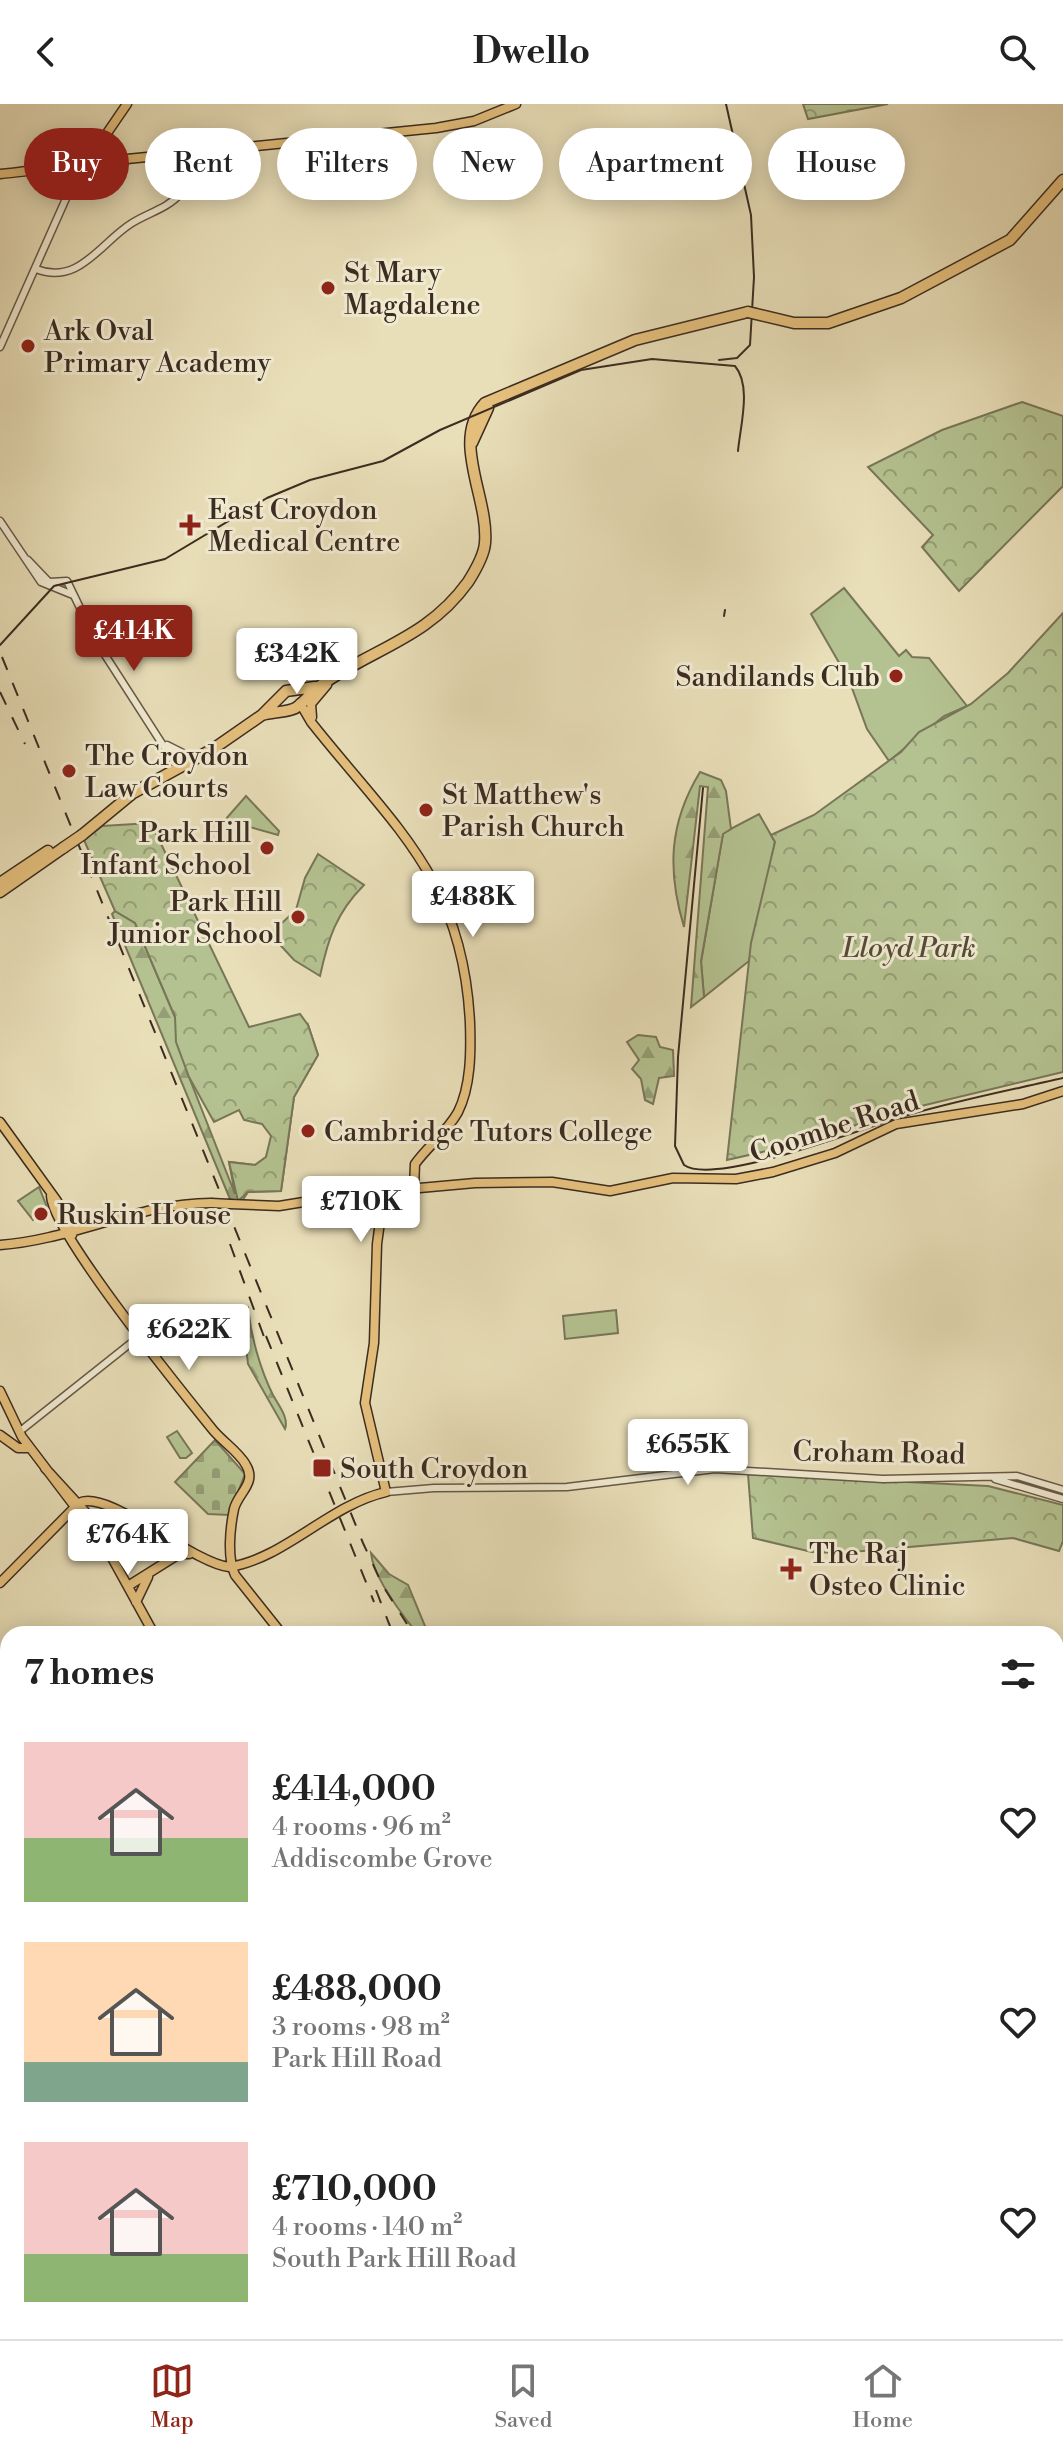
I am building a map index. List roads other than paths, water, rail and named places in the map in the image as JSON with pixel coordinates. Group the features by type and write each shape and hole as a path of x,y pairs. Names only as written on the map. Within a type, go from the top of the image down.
{"highway":[{"path":"262,715 294,706 321,685 402,641 429,624 458,595 484,551 485,533 468,434 485,403 635,340 752,313 788,322 828,323 901,298 1010,240 1063,180"},
{"path":"0,892 117,801 176,764 223,741 262,715 288,690 321,685"},
{"path":"294,706 296,691"},
{"path":"281,698 294,706"},
{"path":"176,764 187,755 223,741"},
{"path":"0,883 62,846"}],"main road":[{"path":"112,128 127,104"},
{"path":"261,146 436,128 474,121 516,104"},
{"path":"0,174 24,172"},
{"path":"314,726 311,704 334,678"},
{"path":"294,706 314,726 426,863 449,914 462,960 470,1028 467,1086 455,1116 415,1164 414,1188"},
{"name":"Coombe Road","path":"0,1245 37,1242 172,1207 211,1203 279,1206 414,1188 531,1181 605,1191 673,1178 747,1177 835,1153 896,1124 1023,1104 1063,1091"},
{"path":"0,1122 60,1208 75,1223 92,1227"},
{"path":"384,1192 378,1232 374,1343 365,1403 386,1492"},
{"path":"51,1196 83,1257 216,1434 247,1467 248,1484 234,1511 232,1567"},
{"path":"60,1208 68,1232 83,1257"},
{"path":"77,1244 79,1234 92,1227"},
{"path":"0,1391 24,1445 79,1506 150,1626"},
{"path":"0,1435 24,1445"},
{"name":"Croham Road","path":"232,1567 276,1547 359,1499 386,1492"},
{"path":"0,1583 88,1500 109,1507 168,1538 185,1553 232,1567 276,1626"},
{"path":"128,1586 185,1553"},
{"path":"136,1602 140,1588 154,1571"}],"street":[{"path":"0,347 64,200"},
{"path":"36,269 60,273 83,265 131,223 172,200"},
{"path":"0,521 46,579 73,595"},
{"path":"54,584 67,581 96,641 176,764"},
{"path":"164,743 187,755"},
{"path":"19,1432 141,1335"},
{"name":"Croham Road","path":"386,1492 412,1488 567,1487 715,1469 883,1479 1017,1476 1063,1490"},
{"path":"992,1478 1063,1499"}],"tram line":[{"path":"719,360 737,358 750,345 754,277 751,215 726,104"},
{"path":"0,645 54,586 165,559 267,498 310,480 383,461 440,430 581,370 652,359 735,366 740,374 744,395 738,451"},
{"path":"724,616 725,610"},
{"path":"703,788 678,1057 675,1146 684,1165 701,1170 758,1162 927,1110 1063,1078"}],"railway":[{"path":"2,657 363,1543 383,1586 407,1624"},
{"path":"0,692 25,744"},
{"path":"230,1244 267,1345"},
{"path":"266,1336 374,1602"},
{"path":"376,1590 390,1626"}],"place":[{"name":"St Mary Magdalene","path":"328,288"},
{"name":"Ark Oval Primary Academy","path":"28,346"},
{"name":"East Croydon Medical Centre","path":"190,525"},
{"name":"Sandilands Club","path":"896,676"},
{"name":"The Croydon Law Courts","path":"69,771"},
{"name":"St Matthew's Parish Church","path":"426,810"},
{"name":"Park Hill Infant School","path":"267,848"},
{"name":"Park Hill Junior School","path":"298,917"},
{"name":"Cambridge Tutors College","path":"308,1131"},
{"name":"Ruskin House","path":"41,1214"},
{"name":"South Croydon","path":"322,1468"},
{"name":"The Raj Osteo Clinic","path":"791,1569"}],"park label":[{"name":"Lloyd Park","path":"909,947"}]}
